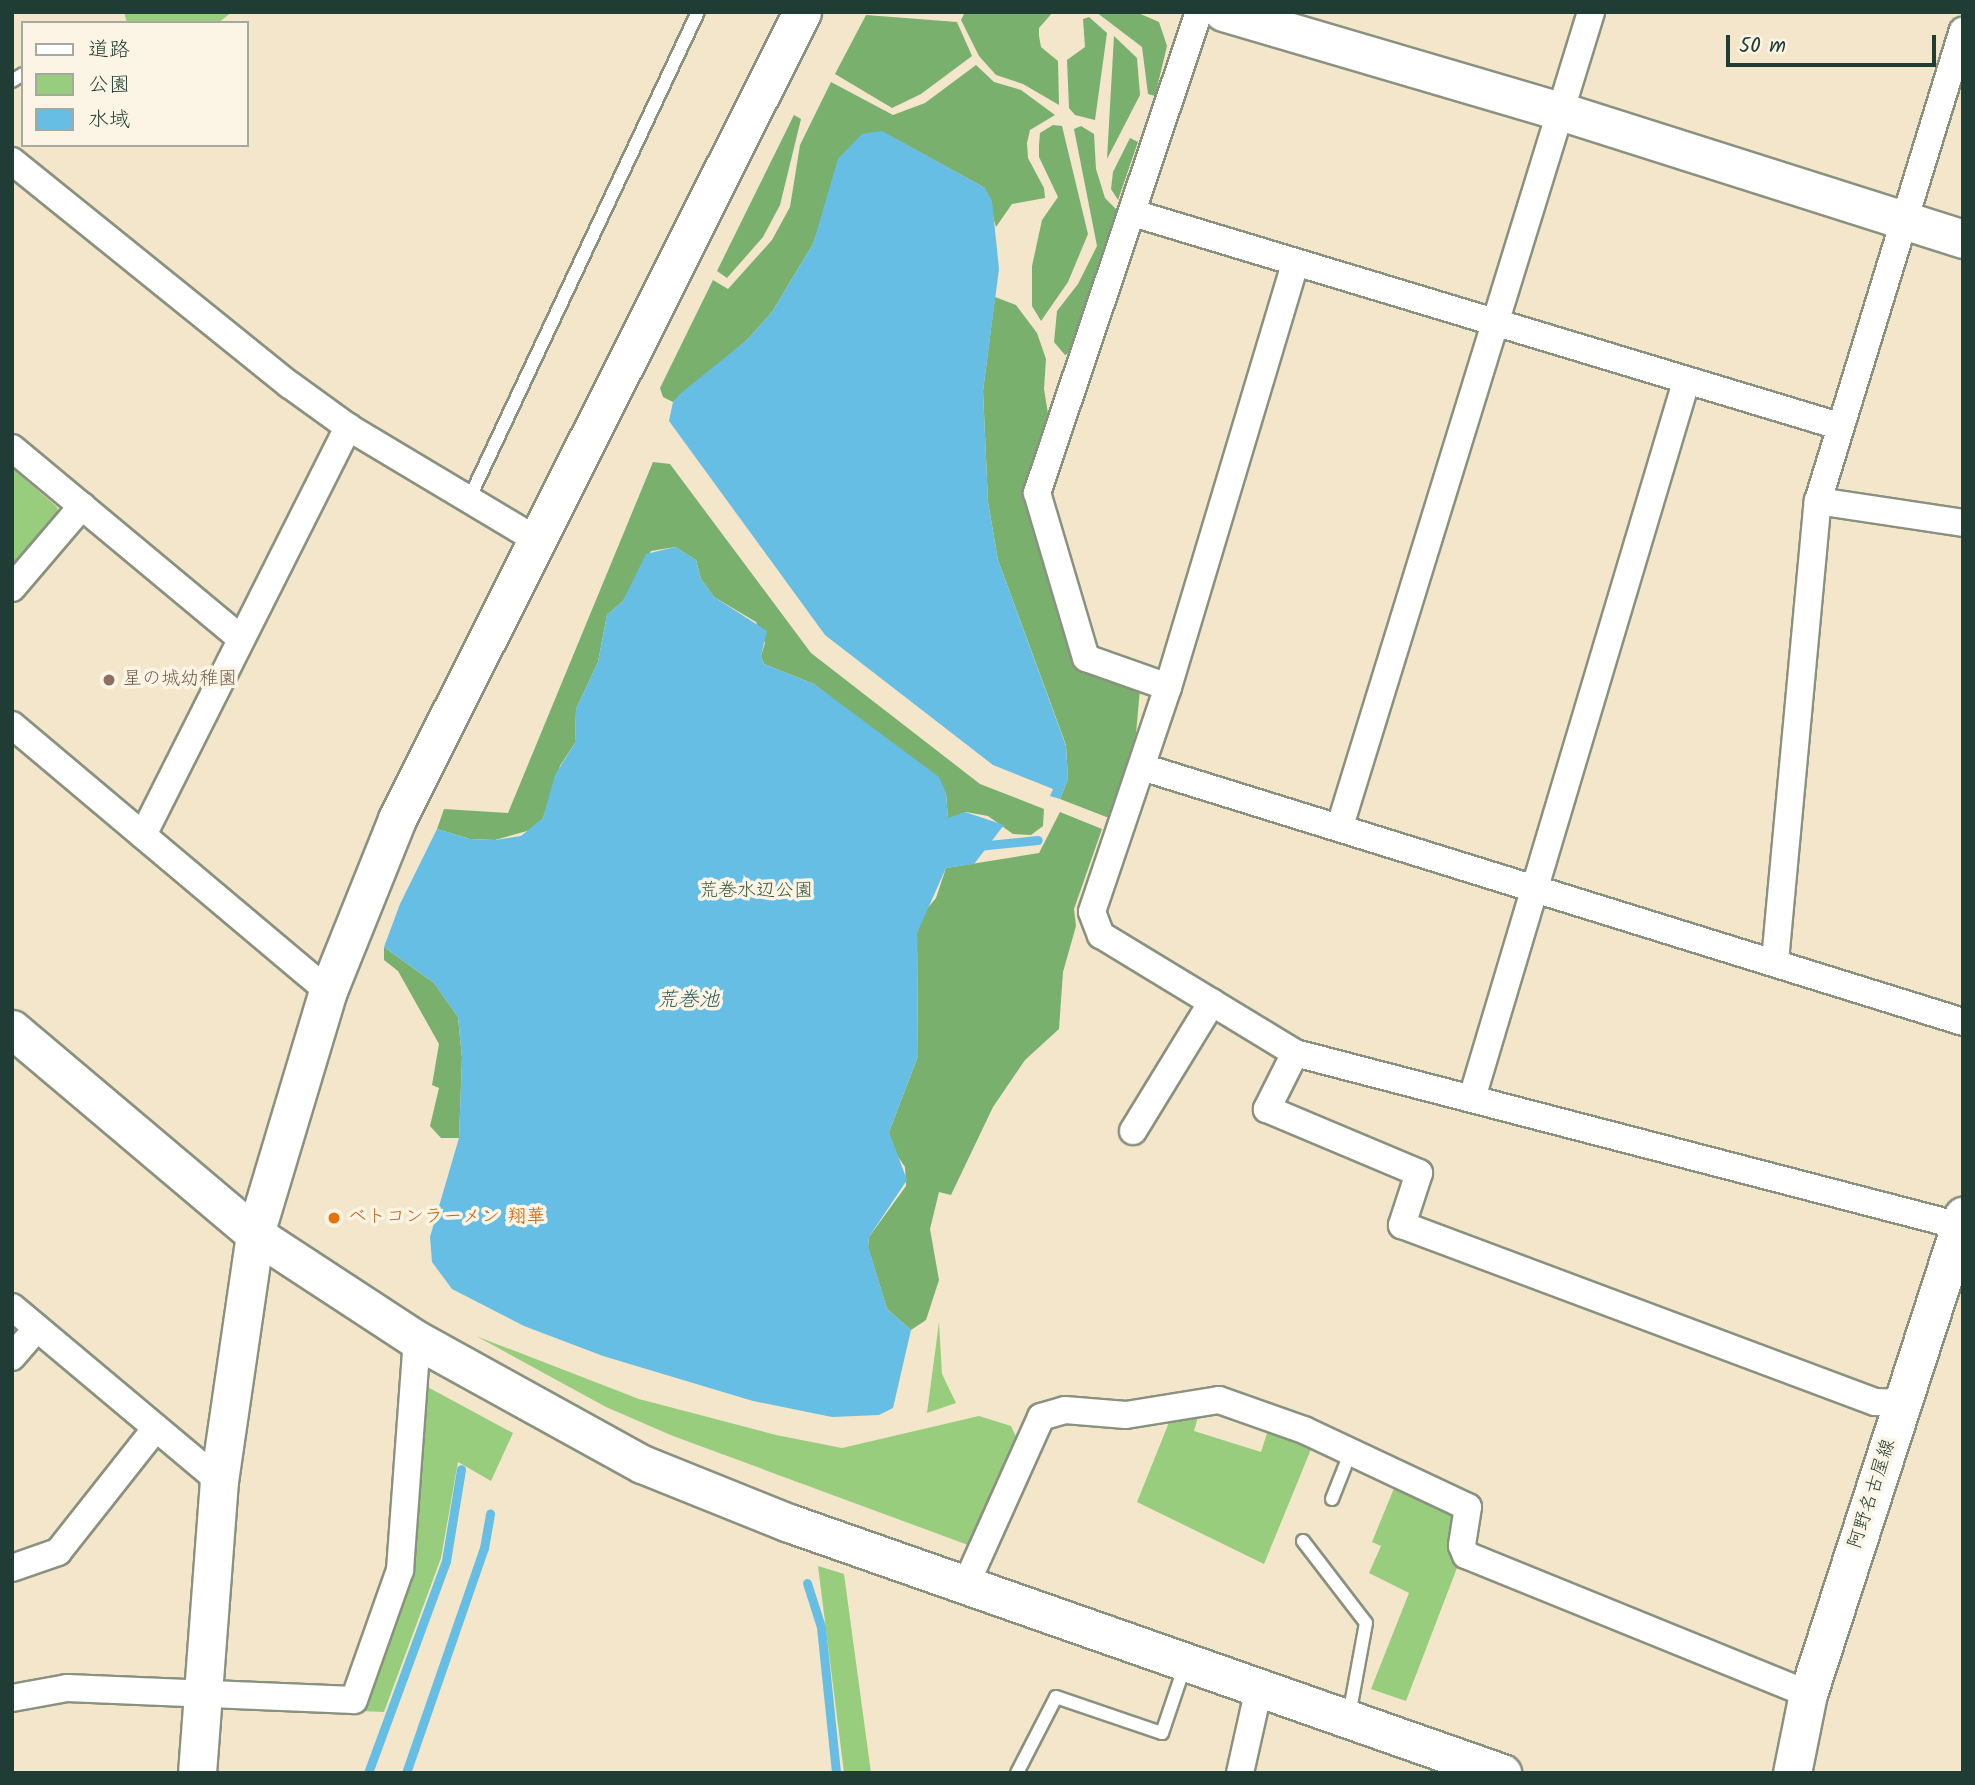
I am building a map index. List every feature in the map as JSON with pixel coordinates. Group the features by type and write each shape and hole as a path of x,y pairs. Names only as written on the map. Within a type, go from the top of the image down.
{"street":[{"path":"198,1773 219,1481 255,1234 328,991 397,819 802,12"},
{"path":"1168,687 1086,658 1037,493 1199,12"},
{"path":"1223,12 1560,111 1963,239"},
{"path":"1340,826 1591,12"},
{"path":"1775,961 1818,501 1963,31"},
{"path":"12,161 348,427 537,540"},
{"path":"1133,213 1493,324 1839,426"},
{"path":"1295,264 1168,687 1092,912 1101,935 1295,1053 1962,1221"},
{"path":"1472,1098 1537,891 1686,382"},
{"path":"143,835 348,427"},
{"path":"12,448 240,638"},
{"path":"1818,501 1963,523"},
{"path":"12,589 82,506"},
{"path":"12,725 328,991"},
{"path":"1142,766 1340,826 1537,891 1775,961 1963,1022"},
{"path":"1133,1131 1212,1002"},
{"path":"15,1036 255,1234 417,1340 642,1464 789,1523 967,1582 1502,1773"},
{"path":"1295,1053 1267,1109 1419,1173 1402,1225 1875,1402 1902,1403"},
{"name":"阿野名古屋線","path":"1792,1773 1808,1694 1902,1403 1956,1264 1962,1221"},
{"path":"12,1307 219,1481"},
{"path":"12,1357 37,1328"},
{"path":"12,1698 66,1688 354,1700 400,1570 417,1340"},
{"path":"967,1582 1041,1417 1065,1410 1126,1415 1219,1400 1351,1451 1468,1507 1462,1546 1466,1555 1808,1694"},
{"path":"12,1568 58,1552 156,1428"},
{"path":"1240,1773 1259,1688"}],"lane":[{"path":"469,499 698,12"},
{"path":"1332,1499 1351,1451"},
{"path":"1303,1541 1366,1623 1348,1720"},
{"path":"1017,1773 1056,1698 1162,1733 1186,1662"}],"green space":[{"path":"124,12 232,12 221,21 126,21"},
{"path":"965,12 1053,12 1039,28 1039,36 1041,47 1058,61 1059,105 1023,84 996,75 979,56 961,20"},
{"path":"1096,12 1136,12 1159,22 1167,46 1155,96 1148,94 1142,47"},
{"path":"866,15 957,22 972,56 921,94 892,108 835,74"},
{"path":"1089,17 1107,33 1095,120 1075,115 1069,108 1067,60 1085,47 1083,19"},
{"path":"1114,36 1137,58 1140,95 1107,159"},
{"path":"976,65 994,82 1021,90 1055,115 1030,130 1027,143 1028,158 1044,188 1045,198 1012,204 996,227 985,188 894,138 826,205 813,244 772,312 747,340 673,402 663,397 660,388 713,280 728,289 772,240 790,207 800,145 831,82 893,115 925,103"},
{"path":"794,115 801,119 780,205 763,237 727,278 717,271"},
{"path":"1053,125 1062,126 1088,234 1068,282 1041,321 1032,306 1032,266 1042,220 1058,197 1039,157 1039,145 1040,133"},
{"path":"1081,126 1094,134 1096,169 1105,198 1117,210 1070,352 1065,355 1054,342 1057,311 1078,284 1097,246 1074,129"},
{"path":"1130,138 1138,142 1118,200 1111,189 1113,172"},
{"path":"995,297 1016,305 1037,333 1046,359 1044,389 1049,420 1023,498 1076,668 1140,689 1136,734 1109,818 1060,799 1068,779 1066,745 998,560 988,502 983,391"},
{"path":"653,462 670,464 811,653 980,784 1044,809 1043,826 1031,835 1013,834 988,816 966,812 948,819 946,793 869,727 814,684 764,664 761,656 765,643 756,622 714,597 701,579 696,560 675,547 651,551 623,601 607,615 598,662 576,709 575,743 560,766 543,818 534,829 495,840 470,839 437,829 444,809 508,813"},
{"path":"12,468 57,507 60,518 12,575"},
{"path":"1060,812 1102,829 1074,909 1076,926 1063,972 1059,1029 1025,1060 993,1107 951,1195 939,1192 930,1229 939,1280 926,1320 911,1330 887,1309 868,1247 869,1237 906,1186 905,1167 890,1145 889,1132 918,1056 917,933 922,915 936,898 946,868 1039,853"},
{"path":"384,947 434,983 458,1017 462,1058 459,1138 441,1138 430,1126 439,1088 432,1085 439,1044 398,971 384,960"},
{"path":"939,1322 942,1374 956,1403 927,1413"},
{"path":"476,1336 639,1399 776,1435 842,1448 979,1416 1011,1426 1019,1443 968,1545 673,1436 606,1407"},
{"path":"422,1384 513,1433 491,1481 458,1462 441,1558 384,1712 360,1711 409,1566"},
{"path":"1200,1410 1194,1431 1261,1452 1270,1424 1314,1442 1264,1564 1137,1502 1170,1420"},
{"path":"1397,1481 1458,1508 1460,1560 1406,1701 1371,1689 1409,1593 1369,1573 1381,1546 1372,1542"},
{"path":"818,1566 844,1574 871,1773 844,1773"}],"water":[{"path":"882,131 985,188 992,201 999,269 983,391 988,502 998,560 1066,746 1068,779 1060,799 1050,796 1053,789 993,765 825,635 669,421 673,402 681,393 747,340 772,312 813,244 838,159 862,134"},
{"name":"荒巻池","path":"675,547 696,560 701,579 714,597 767,631 761,656 764,664 814,684 939,777 946,793 948,818 965,812 1004,825 974,864 946,868 917,933 918,1056 889,1132 907,1180 869,1237 868,1246 887,1309 911,1330 893,1408 879,1415 832,1417 753,1401 603,1356 524,1326 452,1289 432,1262 430,1237 459,1138 462,1058 458,1017 434,983 384,947 400,904 437,829 470,839 495,840 521,836 543,818 555,775 575,743 576,709 598,662 607,615 623,601 646,554"}],"waterway":[{"path":"978,846 1038,840"},
{"path":"368,1773 446,1561 461,1469"},
{"path":"406,1773 484,1548 490,1514"},
{"path":"807,1583 821,1627 836,1773"}],"place":[{"name":"星の城幼稚園","path":"109,680"},
{"name":"ベトコンラーメン 翔華","path":"334,1218"}],"park label":[{"name":"荒巻水辺公園","path":"756,892"}]}
